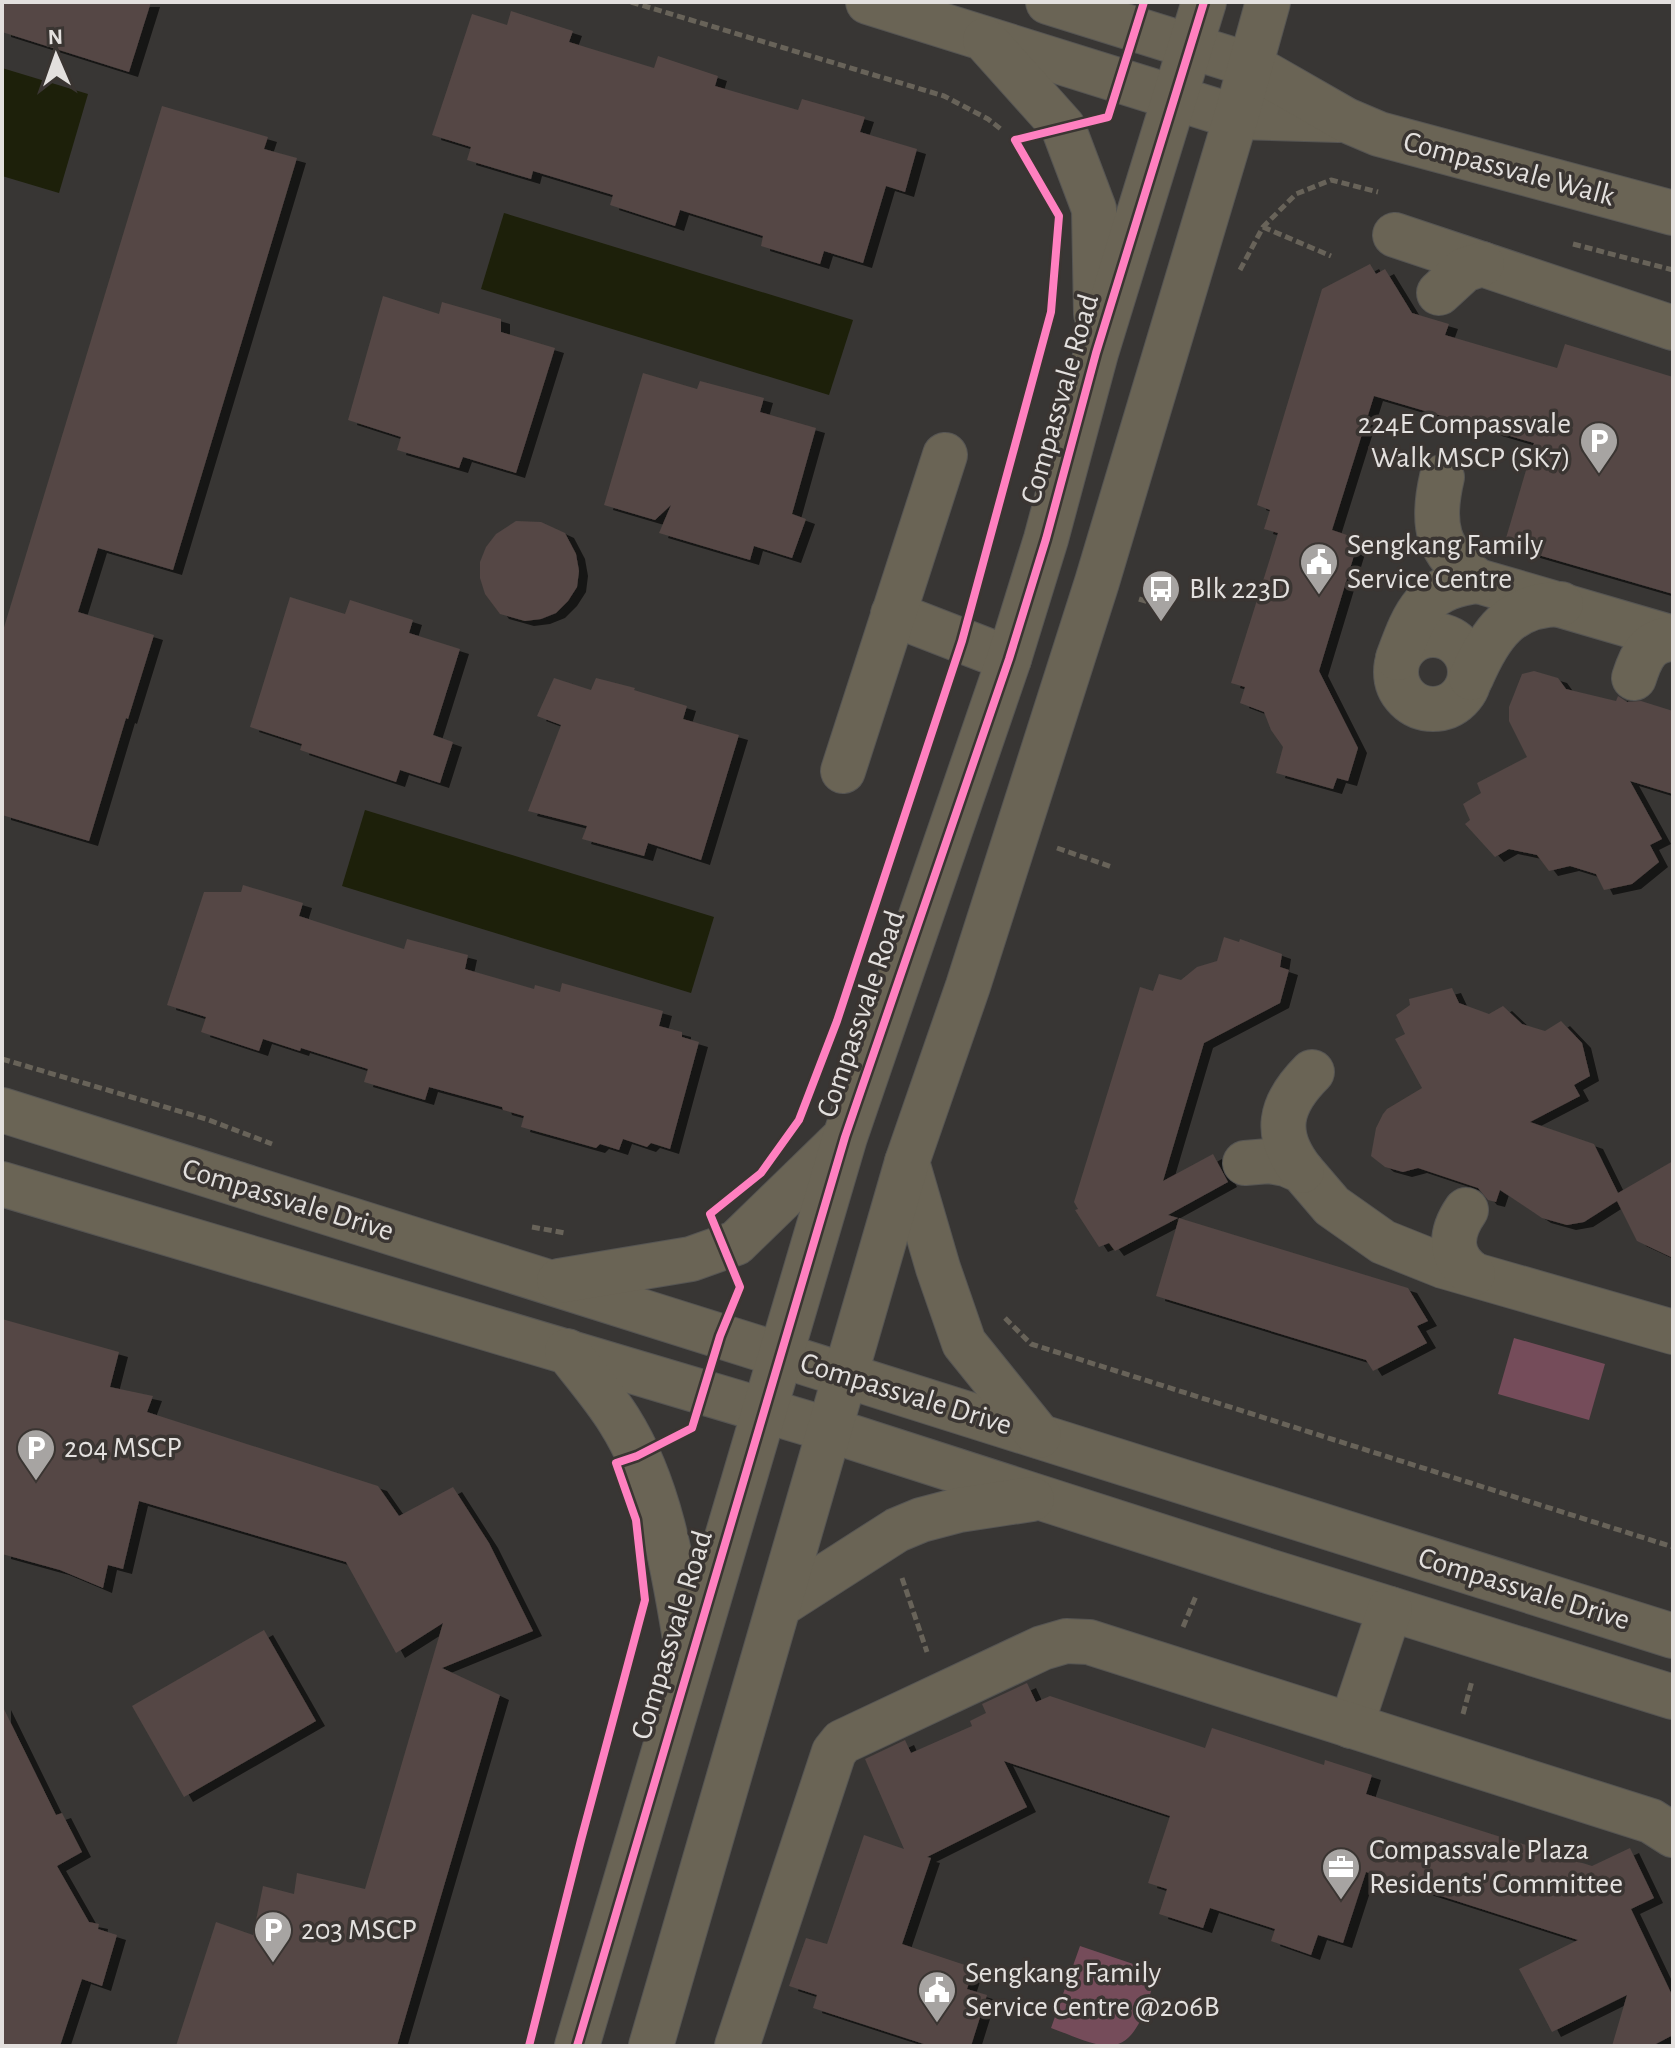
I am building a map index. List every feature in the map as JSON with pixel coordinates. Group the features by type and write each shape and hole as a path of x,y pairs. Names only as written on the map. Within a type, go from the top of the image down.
{"street":[{"name":"Compassvale Walk","path":"868,2 1236,117 1346,120"},
{"name":"Compassvale Walk","path":"1048,2 1250,65 1346,120 1379,134 1673,213"},
{"name":"Compassvale Road","path":"577,2046 845,1137 1009,659 1046,539 1096,353 1177,98 1204,2"},
{"path":"651,2046 907,1162 968,986 1097,582 1268,2"},
{"path":"985,40 1063,127 1094,209 1096,353"},
{"path":"1395,235 1673,328"},
{"path":"1439,293 1464,270 1482,264"},
{"path":"843,771 945,455"},
{"path":"1442,477 1436,513 1442,547 1458,568 1478,581 1673,638"},
{"path":"1478,581 1437,591 1412,618 1397,661 1396,684 1410,703 1435,710 1458,700 1466,691 1492,635 1505,623 1538,604 1563,604"},
{"path":"893,614 1009,659"},
{"path":"1634,678 1646,650 1654,642 1673,638"},
{"path":"1312,1072 1299,1084 1291,1098 1282,1135 1289,1154 1332,1206 1383,1242 1473,1274 1673,1332"},
{"name":"Compassvale Drive","path":"2,1110 1673,1636"},
{"path":"549,1282 691,1259 736,1243 845,1137"},
{"path":"1245,1163 1269,1161 1302,1171"},
{"path":"907,1162 964,1343 1039,1436"},
{"name":"Compassvale Drive","path":"2,1184 830,1430 1673,1697"},
{"path":"1466,1210 1457,1223 1453,1240 1462,1266 1473,1274"},
{"path":"567,1351 619,1420 642,1465 671,1556 689,1661"},
{"path":"780,1605 897,1530 921,1520 959,1510 1039,1498"},
{"path":"1351,1726 1390,1609"},
{"path":"737,2046 834,1752 842,1742 1042,1648 1066,1641 1089,1642 1448,1756 1651,1821 1673,1835"}],"path":[{"path":"631,2 944,96 988,119 1015,140 1063,127"},
{"path":"1263,227 1331,256"},
{"path":"1020,823 1058,848 1112,867"},
{"path":"2,1059 206,1119 279,1147"},
{"path":"524,1225 568,1233"},
{"path":"1000,1312 1031,1344 1673,1547"},
{"path":"901,1574 941,1694"}],"shaded area":[{"path":"2,68 88,94 59,193 2,176"},
{"path":"504,213 853,320 829,395 481,289"},
{"path":"365,810 714,917 691,993 342,886"},
{"path":"1514,1338 1605,1364 1589,1420 1498,1394"},
{"path":"1080,1946 1157,1972 1135,2030 1117,2044 1098,2045 1051,2028"}],"building":[{"path":"2,2 151,2 129,72 2,32"},
{"path":"511,11 573,31 569,42 654,68 658,56 718,76 715,86 798,110 802,99 865,117 860,132 917,149 905,192 886,186 863,263 824,251 820,264 761,246 763,236 680,210 675,226 610,205 613,195 533,171 531,179 467,160 471,147 432,135 472,14 507,25"},
{"path":"162,106 268,137 264,149 297,158 173,570 98,548 78,612 154,635 89,841 2,815 2,634"},
{"path":"1370,264 1376,274 1385,269 1412,313 1449,324 1445,335 1557,368 1565,344 1673,377 1673,594 1504,545 1534,443 1374,396 1332,530 1359,539 1319,671 1358,748 1348,781 1337,778 1333,789 1276,773 1283,747 1271,730 1264,712 1240,703 1245,687 1231,683 1278,533 1264,529 1270,510 1257,505 1322,289"},
{"path":"383,296 439,314 442,302 501,319 501,332 555,348 516,473 463,457 459,468 397,450 401,437 348,420"},
{"path":"643,373 697,389 700,381 764,398 760,412 816,428 792,514 806,519 792,558 754,546 750,560 659,533 671,505 655,520 604,505"},
{"path":"516,521 541,522 565,533 576,554 579,571 577,587 556,613 541,619 525,621 500,614 485,594 480,578 480,562 486,547 496,534"},
{"path":"290,597 345,614 350,600 413,620 409,633 460,649 433,735 453,742 440,783 400,770 396,782 300,750 302,744 250,727"},
{"path":"1534,671 1558,678 1566,689 1616,701 1618,696 1627,702 1641,701 1673,711 1673,794 1630,781 1662,839 1650,845 1659,862 1632,884 1604,890 1596,874 1570,866 1549,871 1537,855 1509,849 1495,857 1465,824 1470,820 1463,804 1481,793 1477,783 1527,757 1509,721 1509,707 1522,674"},
{"path":"554,678 591,690 596,678 635,688 687,706 683,719 739,735 701,860 648,843 644,856 582,839 587,826 528,811 561,725 537,716"},
{"path":"243,885 303,903 299,916 355,934 404,949 407,939 468,955 465,969 534,989 535,985 560,992 562,983 663,1011 659,1026 682,1032 682,1037 699,1042 670,1149 651,1143 647,1147 623,1139 619,1150 600,1144 596,1148 521,1127 524,1116 502,1107 429,1087 425,1100 364,1082 368,1069 301,1048 300,1051 263,1039 259,1051 201,1032 206,1017 167,1005 204,892 241,892"},
{"path":"1224,937 1239,942 1240,939 1282,954 1280,967 1289,970 1280,1003 1204,1043 1163,1181 1213,1154 1228,1182 1168,1215 1178,1218 1115,1251 1109,1243 1099,1247 1075,1210 1078,1209 1074,1202 1140,987 1153,991 1159,974 1181,980 1197,967 1217,961"},
{"path":"1452,988 1459,1003 1489,1014 1503,1006 1522,1024 1545,1031 1561,1021 1582,1043 1590,1076 1574,1085 1580,1096 1530,1122 1594,1144 1618,1193 1673,1161 1673,1258 1637,1241 1617,1201 1584,1222 1567,1225 1542,1218 1500,1190 1496,1202 1488,1200 1478,1188 1418,1168 1403,1172 1385,1167 1371,1156 1376,1128 1383,1114 1422,1088 1395,1039 1405,1034 1396,1015 1410,1005 1409,999"},
{"path":"1179,1218 1408,1288 1428,1321 1417,1326 1427,1343 1373,1371 1366,1360 1156,1296"},
{"path":"2,1319 119,1352 110,1387 153,1396 147,1412 378,1486 399,1516 453,1487 489,1543 533,1631 442,1668 500,1695 397,2046 176,2046 216,1922 253,1935 263,1886 294,1894 297,1873 365,1889 443,1623 396,1653 346,1562 139,1501 123,1569 108,1565 103,1588 60,1570 2,1554"},
{"path":"264,1630 316,1721 184,1797 132,1706"},
{"path":"1027,1683 1036,1702 1050,1696 1205,1748 1212,1728 1324,1765 1325,1760 1372,1775 1366,1794 1592,1866 1630,1848 1654,1898 1631,1909 1673,1997 1673,2035 1652,2046 1612,2046 1627,1995 1552,2032 1519,1969 1578,1940 1366,1872 1343,1943 1318,1935 1311,1955 1271,1941 1275,1929 1210,1908 1203,1928 1159,1914 1167,1889 1148,1883 1170,1816 1004,1761 1027,1807 927,1857 931,1858 902,1944 974,1968 967,1989 987,1995 971,2046 930,2046 813,2008 817,1995 789,1986 806,1938 827,1944 864,1835 904,1849 865,1759 905,1740 911,1753 972,1726 970,1721 986,1713 982,1704"},
{"path":"2,1705 56,1815 62,1813 82,1852 57,1866 89,1922 99,1924 98,1929 117,1935 102,1986 82,1979 60,2046 2,2046"}],"cycle path":[{"path":"529,2046 645,1600 636,1520 616,1463 637,1456 692,1428 720,1336 740,1287 710,1214 761,1173 799,1120 837,1021 962,641 1051,312 1059,216 1015,140 1108,117 1144,2"},
{"path":"577,2046 845,1137 1009,659 1046,539 1096,353 1204,2"}],"place":[{"name":"224E Compassvale Walk MSCP (SK7)","path":"1599,475"},
{"name":"Sengkang Family Service Centre","path":"1319,596"},
{"name":"Blk 223D","path":"1161,623"},
{"name":"204 MSCP","path":"36,1482"},
{"name":"Compassvale Plaza Residents' Committee","path":"1341,1901"},
{"name":"203 MSCP","path":"273,1964"},
{"name":"Sengkang Family Service Centre @206B","path":"937,2024"}]}
